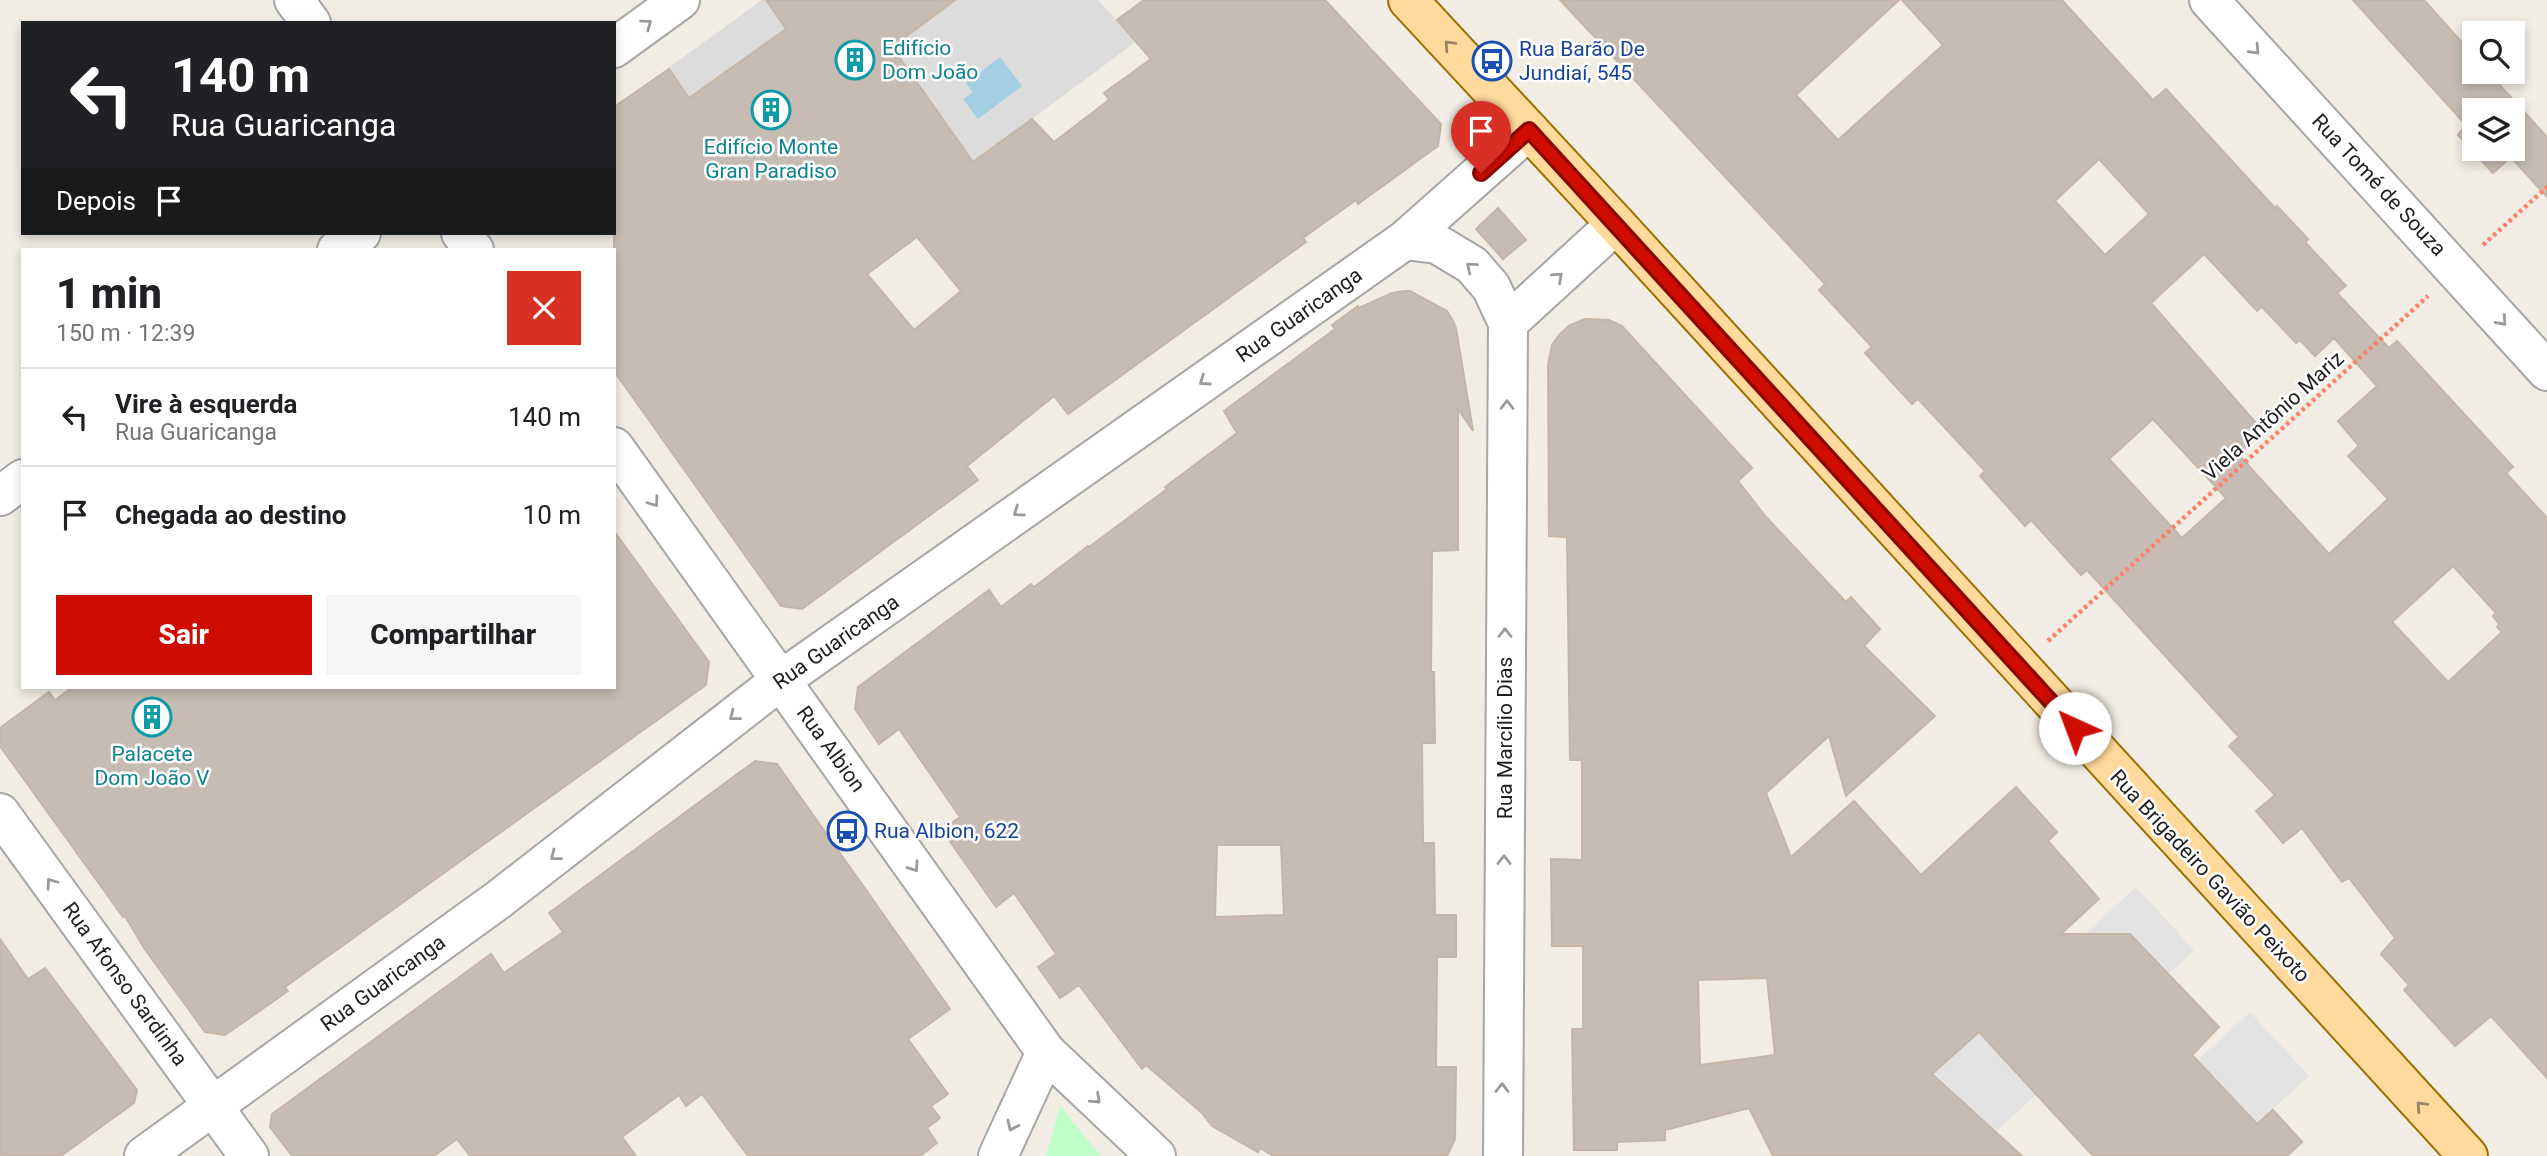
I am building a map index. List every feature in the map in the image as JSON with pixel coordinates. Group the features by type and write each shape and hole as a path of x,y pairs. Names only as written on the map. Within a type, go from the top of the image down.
{"main road":[{"name":"Rua Brigadeiro Gavião Peixoto","path":"1408,0 2468,1156"}],"street":[{"path":"295,0 310,21"},
{"path":"616,47 680,0"},
{"name":"Rua Tomé de Souza","path":"2209,0 2547,371"},
{"name":"Rua Guaricanga","path":"144,1156 498,900 781,680 1405,240 1529,130"},
{"path":"1508,323 1616,224"},
{"path":"340,248 358,235"},
{"name":"Rua Marcílio Dias","path":"1405,240 1437,244 1472,265 1491,287 1508,323 1501,1155"},
{"name":"Rua Albion","path":"616,450 1046,1052 1156,1156"},
{"path":"0,496 21,480"},
{"name":"Rua Afonso Sardinha","path":"0,813 249,1156"},
{"path":"998,1156 1046,1052"}],"path":[{"name":"Viela Antônio Mariz","path":"2019,667 2547,187"}],"shaded area":[{"path":"762,0 1098,0 1136,42 818,277 668,68"},
{"path":"2136,887 2194,950 2169,974 1969,1156 1889,1113"},
{"path":"2250,1012 2309,1076 2221,1156 2093,1156"}],"green space":[{"path":"1060,1106 1101,1156 1046,1156"}],"water":[{"path":"1000,57 1022,86 978,119 963,99 973,92 966,83"}],"building":[{"path":"766,0 955,0 892,47 973,162 1032,119 1054,142 1109,100 1104,93 1151,59 1117,20 1144,0 1325,0 1441,124 1438,146 1358,204 1356,200 1303,238 1306,242 1068,414 1054,396 967,466 978,480 802,609 781,606 616,374 616,106 669,69 689,98 786,29","holes":["917,237 961,291 914,330 867,274"]},
{"path":"1560,0 1899,0 1796,95 1838,140 1943,45 1902,0 2062,0 2153,100 2166,89 2275,208 2277,206 2308,239 2305,242 2346,286 2337,293 2389,348 2397,341 2513,467 2506,473 2547,518 2547,1078 2491,1016 2455,1046 2404,990 2409,985 2381,954 2395,938 2349,878 2342,882 2302,828 2283,843 2256,811 2275,795 2229,746 2239,737 2087,570 2081,575 2031,520 2025,526 1980,476 1985,471 1918,399 1912,404 1865,353 1872,347 1819,290 1825,284","holes":["2099,159 2149,214 2105,255 2055,201","2204,254 2257,311 2262,307 2296,343 2300,340 2315,356 2334,338 2377,386 2338,421 2359,446 2348,456 2388,499 2329,554 2238,454 2263,431 2151,303","2153,419 2226,498 2182,538 2109,459","2453,566 2496,613 2493,616 2502,632 2448,682 2392,622"]},
{"path":"2353,0 2424,0 2462,43 2462,84 2499,84 2512,98 2462,98 2462,121"},
{"path":"2525,113 2547,137 2547,197 2515,161 2525,161"},
{"path":"2482,161 2506,161 2493,173"},
{"path":"1498,208 1526,240 1503,259 1476,229"},
{"path":"1410,291 1447,311 1452,319 1456,328 1473,431 1458,409 1458,550 1432,551 1431,672 1434,672 1435,743 1422,743 1423,843 1434,843 1435,915 1456,915 1456,957 1437,957 1436,1067 1456,1067 1455,1139 1447,1156 1274,1156 1260,1148 1258,1152 1212,1126 1202,1113 1146,1065 1142,1069 1079,985 1060,998 1038,967 1056,954 1014,893 996,907 942,830 960,817 899,729 879,744 855,709 858,687 989,590 1001,607 1031,584 1034,587 1089,547 1237,433 1224,411 1335,329 1332,325 1358,306 1359,308 1392,293","holes":["1217,845 1281,845 1284,915 1215,917"]},
{"path":"1585,319 1609,320 1622,326 1752,468 1738,481 1766,517 1846,602 1851,597 1880,629 1864,646 1935,716 1846,796 1829,736 1766,793 1791,857 1854,801 1921,875 2016,787 2057,832 2048,841 2099,899 2061,934 2130,934 2219,1027 2192,1055 2257,1124 2273,1110 2302,1142 2287,1156 2093,1156 1979,1032 1932,1074 2022,1156 1773,1156 1749,1108 1665,1130 1665,1140 1617,1142 1617,1150 1574,1150 1572,1029 1583,1029 1583,946 1552,946 1551,859 1582,860 1582,760 1570,760 1567,537 1549,536 1548,365 1552,345 1570,325","holes":["1767,978 1775,1055 1700,1065 1698,980"]},
{"path":"616,534 709,662 706,685 285,987 288,991 225,1035 205,1032 144,948 125,916 123,917 0,746 0,728 49,692 55,700 70,689 616,689"},
{"path":"755,761 777,764 950,1009 908,1039 948,1094 931,1106 940,1118 927,1128 937,1143 920,1156 748,1156 702,1094 686,1106 679,1095 622,1137 636,1156 470,1156 457,1139 434,1156 292,1156 270,1127 272,1114 491,954 504,973 563,932 549,913"},
{"path":"0,939 28,979 45,968 137,1090 134,1103 61,1156 0,1156"}],"place":[{"name":"Edifício Dom João","path":"855,60"},
{"name":"Rua Barão De Jundiaí, 545","path":"1492,61"},
{"name":"Edifício Monte Gran Paradiso","path":"771,110"},
{"name":"Palacete Dom João V","path":"152,717"},
{"name":"Rua Albion, 622","path":"847,831"}],"route":[{"path":"1481,173 1529,130 2075,728"}]}
